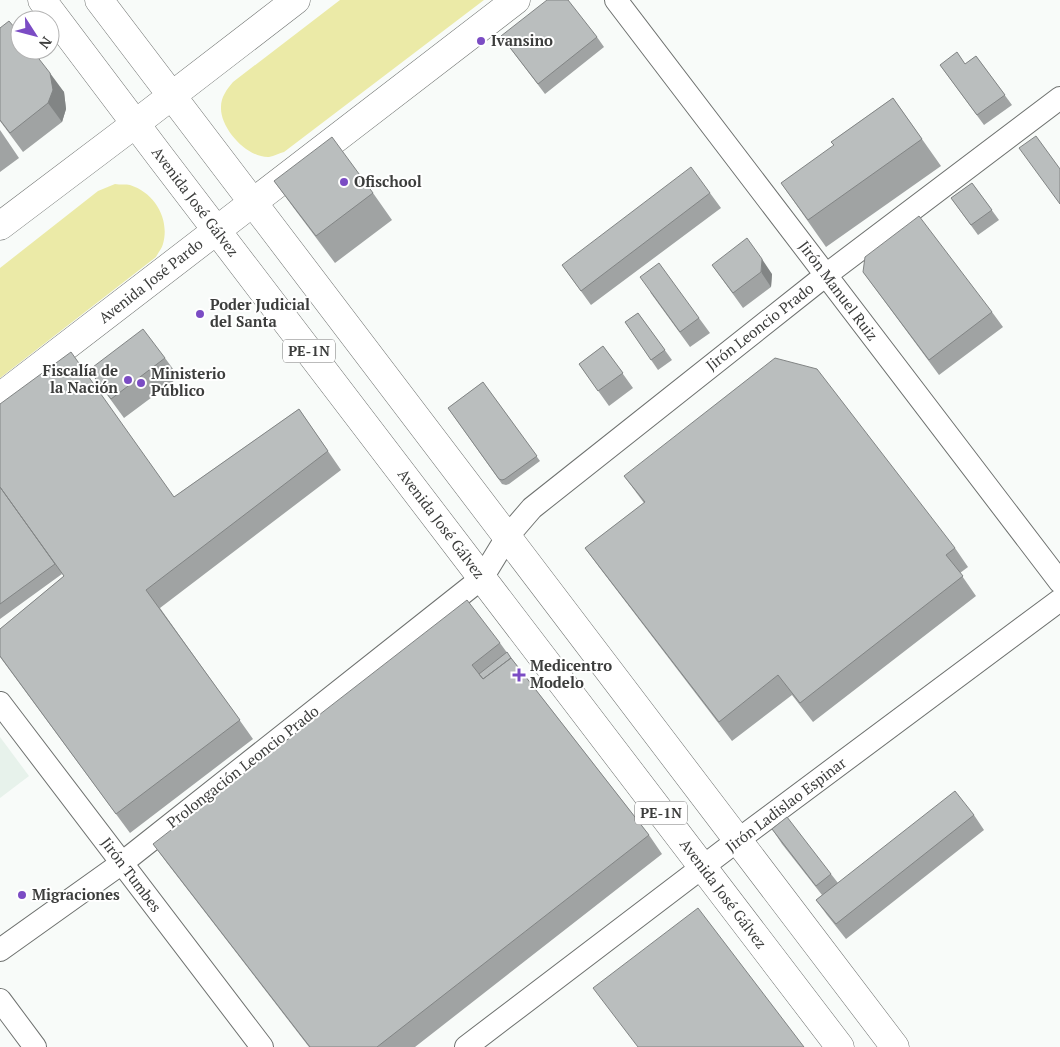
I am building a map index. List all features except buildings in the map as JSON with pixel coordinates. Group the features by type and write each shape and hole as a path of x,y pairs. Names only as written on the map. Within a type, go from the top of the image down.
{"main road":[{"name":"Avenida José Gálvez","path":"42,0 840,1047"},
{"name":"PE-1N","path":"99,0 896,1047"},
{"path":"0,226 296,0"},
{"name":"Avenida José Pardo","path":"0,397 516,0"}],"street":[{"name":"Jirón Manuel Ruiz","path":"616,0 1060,582"},
{"name":"Jirón Leoncio Prado","path":"482,578 507,536 532,508 826,276 1060,98"},
{"name":"Prolongación Leoncio Prado","path":"0,950 122,863 482,578"},
{"name":"Jirón Ladislao Espinar","path":"466,1047 738,840 1060,600"},
{"name":"Jirón Tumbes","path":"0,703 262,1047"},
{"path":"0,1000 34,1047"}],"shaded area":[{"path":"340,0 484,0 284,152 269,157 252,153 236,140 225,124 221,107 225,93 233,82"},
{"path":"115,184 130,185 139,189 147,194 158,208 162,216 165,235 161,249 156,257 0,378 0,268 98,191"},
{"path":"0,737 29,776 0,798"}],"place":[{"name":"Ivansino","path":"481,41"},
{"name":"Ofischool","path":"344,182"},
{"name":"Poder Judicial del Santa","path":"200,314"},
{"name":"Fiscalía de la Nación","path":"128,380"},
{"name":"Ministerio Público","path":"141,383"},
{"name":"Medicentro Modelo","path":"519,675"},
{"name":"Migraciones","path":"22,895"}]}
